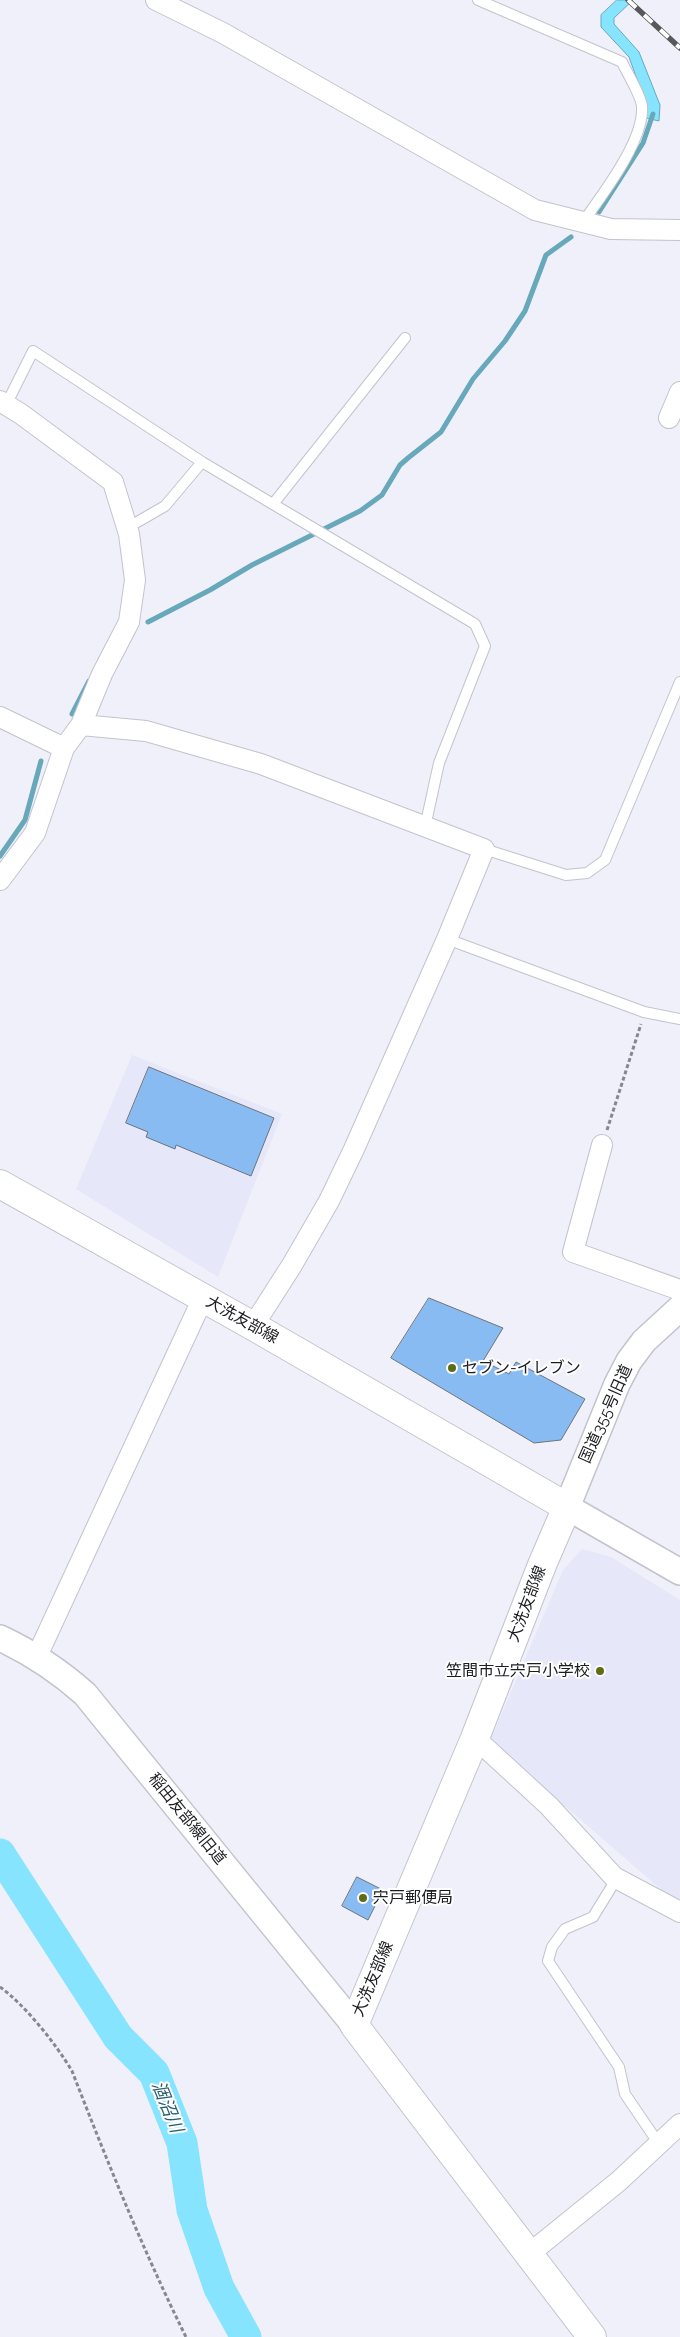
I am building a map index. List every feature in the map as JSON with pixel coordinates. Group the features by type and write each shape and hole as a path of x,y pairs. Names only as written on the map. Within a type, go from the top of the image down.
{"main road":[{"name":"大洗友部線","path":"0,1184 253,1326 567,1507 542,1565 475,1738 354,2025 592,2337"}],"street":[{"path":"156,0 223,33 535,210 611,229 680,230"},
{"path":"669,418 680,392"},
{"path":"0,880 35,833 64,748 81,725 102,674 129,622 135,580 127,528 113,482 3,403"},
{"path":"0,717 64,748"},
{"path":"81,725 146,731 262,764 484,849 447,939 354,1149 329,1200 292,1266 253,1326"},
{"path":"602,1145 573,1252 680,1290"},
{"path":"37,1656 202,1298"},
{"name":"国道355号旧道","path":"567,1507 617,1384 629,1361 644,1341 680,1308"},
{"path":"567,1507 680,1572"},
{"name":"稲田友部線旧道","path":"0,1638 37,1656 63,1674 85,1694 354,2025"},
{"path":"475,1738 549,1806 617,1878 680,1912"},
{"path":"529,2254 619,2181 680,2124"}],"lane":[{"path":"478,0 622,62 642,106 638,132 611,182 583,222"},
{"path":"273,504 405,338"},
{"path":"3,403 33,351 202,462 476,624 485,646 439,763 426,827"},
{"path":"127,528 165,506 202,462"},
{"path":"484,849 566,875 587,873 605,860 680,682"},
{"path":"447,939 644,1012 680,1019"},
{"path":"617,1878 594,1917 565,1929 552,1947 548,1961 619,2067 625,2094 659,2144"}],"path":[{"path":"602,1145 644,1012"},
{"path":"0,1986 12,1996 64,2057 72,2071 113,2177 153,2270 186,2337"}],"shaded area":[{"path":"132,1055 282,1114 218,1277 76,1189"},
{"name":"笠間市立宍戸小学校","path":"582,1549 611,1557 680,1600 680,1906 490,1741 563,1570"}],"water":[{"path":"617,0 633,0 614,18 614,24 639,52 660,105 659,121 646,118 647,107 629,57 601,27 601,15"}],"building":[{"path":"149,1067 274,1118 251,1176 176,1145 175,1149 146,1137 148,1132 126,1123"},
{"name":"セブン-イレブン","path":"429,1298 503,1328 483,1361 509,1374 516,1362 585,1399 561,1440 534,1443 391,1358"},
{"path":"357,1877 383,1890 368,1920 342,1906"}],"waterway":[{"path":"599,212 643,143 653,114"},
{"path":"148,622 210,590 252,565 360,511 382,495 400,465 441,432 473,379 505,341 525,311 546,255 571,237"},
{"path":"72,714 89,681"},
{"path":"0,856 25,820 41,761"},
{"name":"涸沼川","path":"0,1854 118,2037 154,2073 182,2143 192,2210 219,2288 246,2337"}],"railway":[{"path":"628,0 680,48"}],"place":[{"name":"セブン-イレブン","path":"452,1368"},
{"name":"笠間市立宍戸小学校","path":"600,1671"},
{"name":"宍戸郵便局","path":"363,1898"}]}
